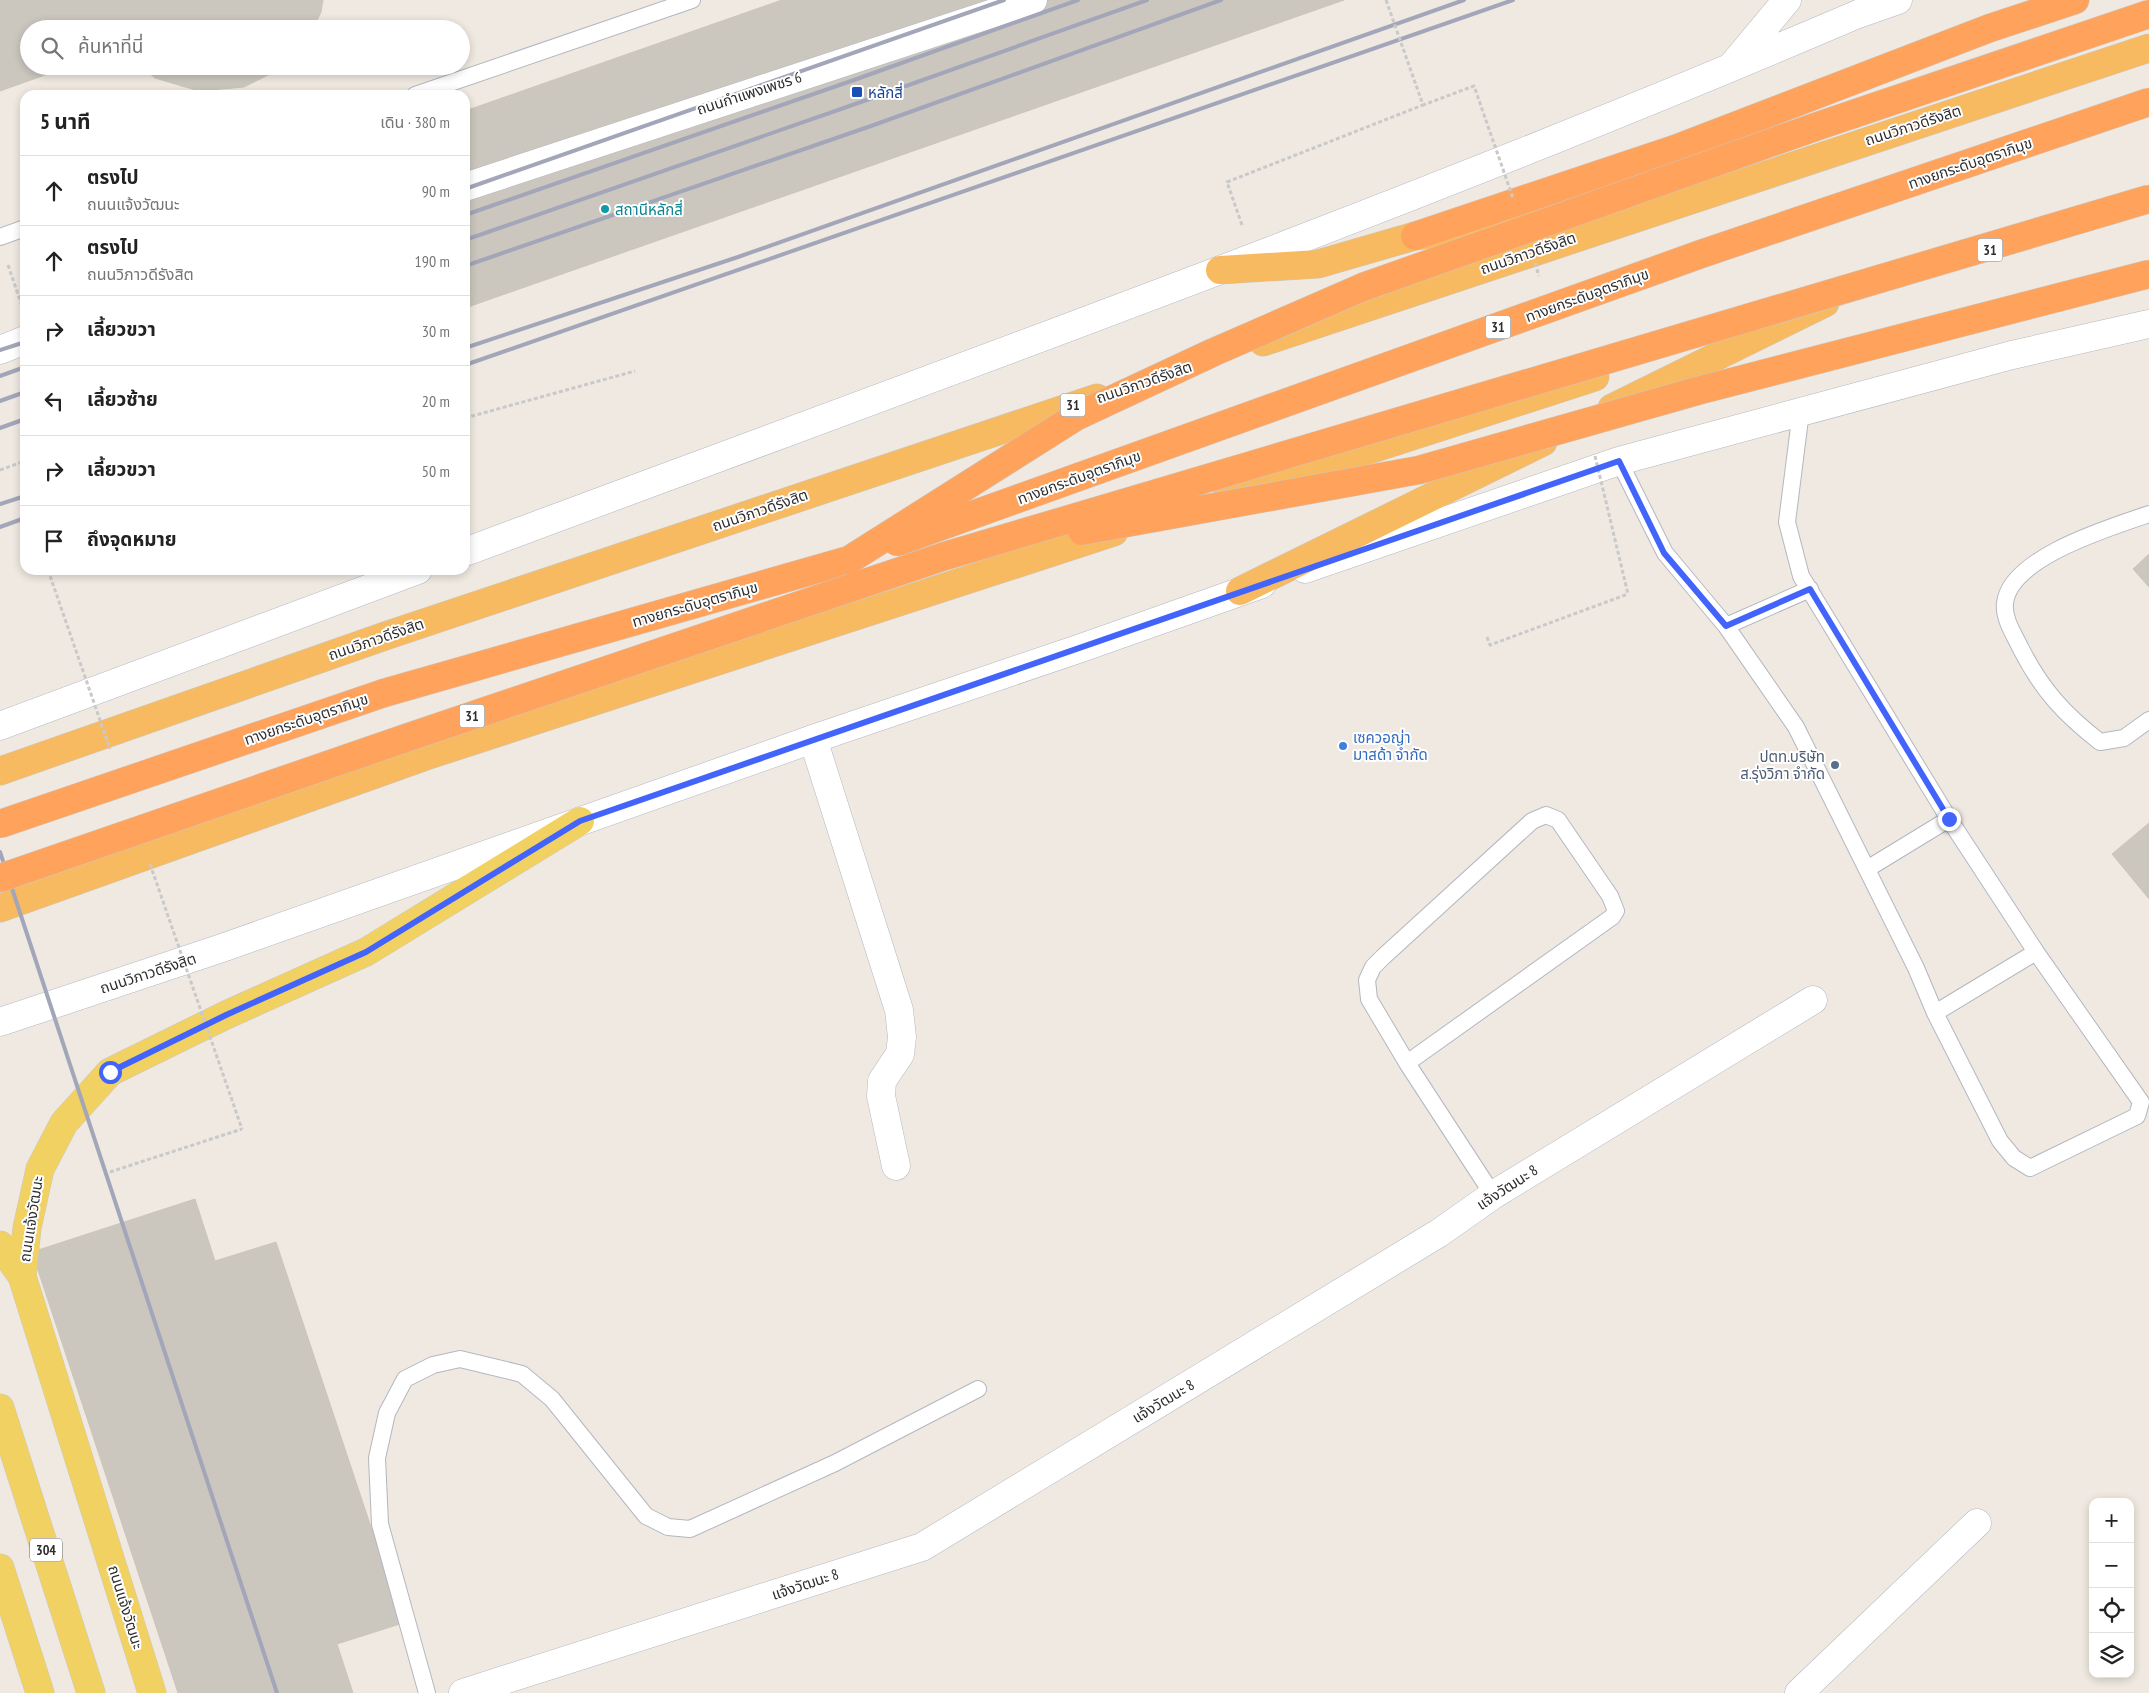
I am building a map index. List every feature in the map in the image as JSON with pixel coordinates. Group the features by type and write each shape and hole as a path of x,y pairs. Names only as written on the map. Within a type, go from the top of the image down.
{"highway":[{"path":"1220,270 1318,264 1415,236 1675,149 1990,28 2075,0"},
{"path":"849,560 1077,416 1214,352 1363,287 1818,126 2149,14"},
{"name":"ถนนวิภาวดีรังสิต","path":"0,771 388,635 1672,205 2149,48"},
{"name":"ทางยกระดับอุตราภิมุข","path":"0,824 384,693 849,560 1702,254 2149,102"},
{"name":"31","path":"0,908 426,756 1831,300 2149,200"},
{"name":"31","path":"0,878 406,738 945,556 2149,200"},
{"path":"1415,236 1672,205"},
{"path":"945,556 1419,470 1697,391 2149,274"},
{"path":"1240,592 1831,300"}],"main road":[{"name":"ถนนกำแพงเพชร 6","path":"470,184 1032,0"},
{"path":"1729,69 1787,0"},
{"path":"470,550 1220,270 1568,135 1858,14 1898,0"},
{"name":"ถนนวิภาวดีรังสิต","path":"0,1022 222,948 813,739 1084,647 1240,592 1607,457 1800,411 2012,355 2149,324"},
{"path":"0,350 20,342"},
{"path":"0,726 405,575"},
{"path":"813,739 899,1010 902,1037 900,1054 882,1081 881,1096 896,1166"},
{"name":"ถนนแจ้งวัฒนะ","path":"152,1693 22,1276 27,1228 40,1169 64,1123 110,1072 226,1015 366,952 580,821"},
{"name":"แจ้งวัฒนะ 8","path":"463,1693 922,1548 1440,1233 1492,1195 1813,1000"},
{"path":"0,1245 22,1276"},
{"name":"304","path":"0,1408 92,1693"},
{"path":"1798,1693 1977,1523"},
{"path":"0,1568 40,1693"}],"lane":[{"path":"430,90 692,0"},
{"path":"0,237 20,230"},
{"path":"1607,457 1664,553 1726,626 1796,727 1916,968 1935,1013 2000,1141 2014,1158 2030,1168 2137,1116 2141,1102 2036,952 1949,819 1801,576 1787,522 1800,411"},
{"path":"2149,514 2065,544 2035,562 2021,574 2009,592 2005,603 2007,620 2035,676 2072,720 2100,742 2124,738 2149,720"},
{"path":"1726,626 1810,589"},
{"path":"1407,1064 1612,917 1616,911 1610,896 1558,820 1546,815 1532,821 1373,967 1367,980 1369,999 1407,1064 1492,1195"},
{"path":"1867,869 1949,819"},
{"path":"1935,1013 2036,952"},
{"path":"427,1693 380,1524 377,1458 387,1413 405,1378 433,1365 460,1359 522,1374 552,1399 646,1516 668,1526 690,1529 835,1462 978,1389"}],"path":[{"path":"1386,0 1423,105"},
{"path":"1254,256 1226,182 1474,86 1513,198"},
{"path":"1532,255 1542,283"},
{"path":"6,259 20,299"},
{"path":"470,417 635,371"},
{"path":"1487,637 1490,645 1628,594 1607,457"},
{"path":"0,470 20,463"},
{"path":"110,1172 242,1128"}],"building":[{"path":"0,0 323,0 317,20 20,20 20,75 45,75 0,91"},
{"name":"สถานีหลักสี่","path":"782,0 1344,0 470,306 470,109"},
{"path":"152,75 268,75 244,87 210,90 196,90 155,78"},
{"path":"2149,554 2149,587 2133,569"},
{"path":"2149,823 2149,899 2112,854"},
{"path":"195,1199 215,1261 276,1242 403,1623 337,1644 353,1693 178,1693 32,1252"}],"railway":[{"path":"470,187 1004,0"},
{"path":"470,213 1078,0"},
{"path":"470,238 1147,0"},
{"path":"470,264 871,126 1221,0"},
{"path":"470,346 738,257 1464,0"},
{"path":"470,363 1513,0"},
{"path":"0,350 20,344"},
{"path":"0,376 20,369"},
{"path":"0,401 20,394"},
{"path":"0,428 20,421"},
{"path":"0,504 20,498"},
{"path":"0,527 20,520"},
{"path":"0,852 277,1693"}],"place":[{"name":"หลักสี่","path":"857,92"},
{"name":"สถานีหลักสี่","path":"605,209"},
{"name":"เซควอญ่า มาสด้า จำกัด","path":"1343,746"},
{"name":"ปตท.บริษัท ส.รุ่งวิภา จำกัด","path":"1835,765"}],"route":[{"path":"110,1072 226,1015 366,952 580,821 878,716 1084,647 1619,461 1664,553 1726,626 1810,589 1949,819"}]}
